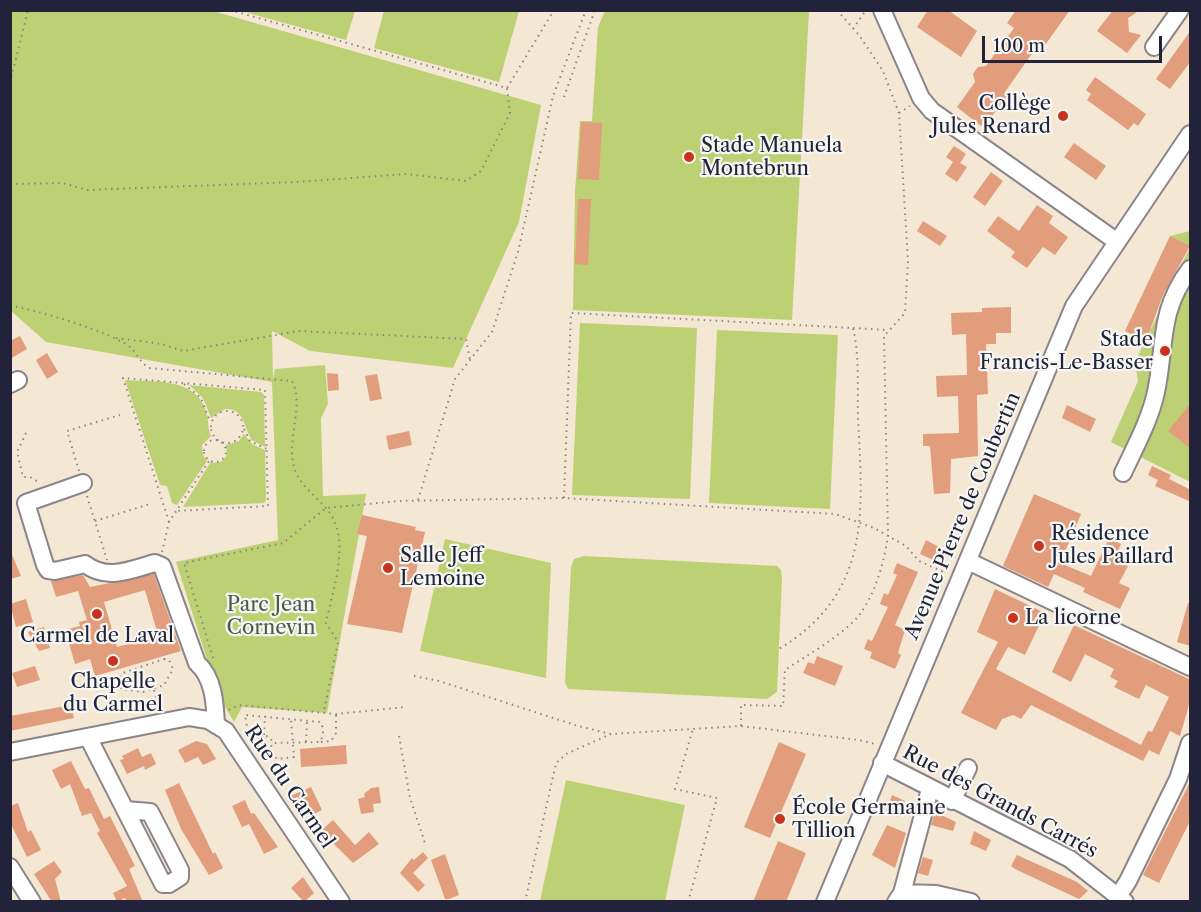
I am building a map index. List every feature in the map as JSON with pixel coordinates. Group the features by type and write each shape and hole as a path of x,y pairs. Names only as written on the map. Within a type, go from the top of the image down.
{"street":[{"path":"882,10 921,98 932,111 1116,241"},
{"path":"1155,47 1180,10"},
{"name":"Avenue Pierre de Coubertin","path":"825,902 1063,329 1074,306 1116,241 1191,134"},
{"path":"1123,473 1149,418 1156,391 1162,335 1169,306 1191,269"},
{"path":"83,483 26,503 48,570 55,571 85,564 95,571 111,574 158,563 162,566 197,663 204,669 209,682 219,720"},
{"path":"968,561 1191,667"},
{"name":"Rue du Carmel","path":"10,752 189,717 219,720 341,902"},
{"path":"88,737 124,810"},
{"path":"1122,898 1128,881 1178,779 1191,743"},
{"name":"Rue des Grands Carrés","path":"885,756 930,789 1070,859 1122,898"},
{"path":"952,801 968,768"},
{"path":"930,789 899,897 936,894 971,902"},
{"path":"10,867 32,902"}],"path":[{"path":"10,83 28,10"},
{"path":"230,10 507,88"},
{"path":"10,184 62,183 88,190 296,182 407,174 466,181 481,171 510,113 507,88 554,10"},
{"path":"417,500 455,379 492,332 521,241 554,96 586,10"},
{"path":"564,97 595,10"},
{"path":"741,726 741,705 783,706 785,669 823,645 860,615 884,562 888,536 884,336 905,313 907,282 899,113 883,71 837,10"},
{"path":"853,29 866,10"},
{"path":"10,306 113,337 162,344 183,351 299,331 466,339 470,360"},
{"path":"564,498 571,313 888,330"},
{"path":"779,649 803,634 829,607 845,581 856,549 860,522 859,437 853,328"},
{"path":"113,337 131,348 140,362 149,368 292,381 296,398 293,463 300,482 326,508 337,529 340,548 326,623 338,642 324,711"},
{"path":"170,522 123,378 265,390 268,506 176,512"},
{"path":"183,384 201,398 212,433 220,441 225,446 225,456 215,462 209,461 204,456 206,444 210,440 220,441 229,443 236,441 244,429"},
{"path":"211,425 218,413 232,411 243,421 250,441 267,449"},
{"path":"26,433 17,452 23,477 30,477 43,484"},
{"path":"158,563 170,522 209,461"},
{"path":"213,660 184,562 283,543 326,508 417,500 564,498 835,514 860,522 888,536 906,546 919,561 960,579"},
{"path":"95,521 150,504"},
{"path":"159,660 169,660 173,669 170,676 164,685 154,690 126,691 121,688 119,678 123,672 136,667 159,660"},
{"path":"414,676 439,681 578,726 611,734 741,726 860,740 885,756"},
{"path":"154,690 160,713"},
{"path":"219,720 239,705 324,711 336,714 406,707"},
{"path":"272,743 331,741 336,733 336,714"},
{"path":"291,719 295,755 291,759 277,759 268,748 259,746 259,738 248,727 244,717 248,715 265,716 291,719 322,723 322,737 319,742"},
{"path":"264,736 265,716"},
{"path":"306,742 307,721"},
{"path":"688,902 717,798 675,789 693,729"},
{"path":"525,902 556,763 566,754 611,734"},
{"path":"259,738 264,736 272,743"},
{"path":"399,736 410,798 425,843"},
{"path":"268,748 272,743"}],"green space":[{"name":"Parc Jean Cornevin","path":"11,11 213,11 541,105 519,222 453,368 310,351 272,331 273,379 275,369 325,365 328,404 321,418 323,496 366,494 327,713 242,707 234,722 219,697 176,562 278,540 272,382 46,342 11,311"},
{"path":"241,11 355,11 346,40"},
{"path":"384,11 519,11 499,82 374,48"},
{"name":"Stade Manuela Montebrun","path":"605,11 809,11 792,320 573,310 575,192 580,121 592,121 598,27"},
{"path":"1190,231 1190,247 1170,236"},
{"name":"Stade Francis-Le-Basser","path":"1190,247 1190,482 1111,442 1138,381 1135,362"},
{"path":"580,323 697,328 690,499 572,495"},
{"path":"717,330 838,335 830,509 709,503"},
{"path":"125,380 171,383 181,386 199,398 205,408 211,436 202,445 203,455 207,461 177,505 172,503 167,486 160,485"},
{"path":"189,385 261,392 264,395 265,447 252,440 243,419 236,412 225,409 211,418 203,398"},
{"path":"244,434 252,444 265,450 266,500 264,503 183,507 210,463 221,462 227,455 226,445 239,441"},
{"path":"445,539 551,563 546,678 420,651"},
{"path":"584,556 777,566 781,570 782,579 777,692 767,699 568,689 565,682 571,567 574,559"},
{"path":"566,780 685,805 665,901 540,901"}],"building":[{"path":"928,10 948,10 977,31 961,57 917,27"},
{"path":"1016,10 1070,10 1043,48 1038,45 1005,92 1008,94 990,119 987,117 981,126 957,107 975,82 973,74 978,67 986,66 1014,28 1007,23"},
{"path":"1113,10 1140,10 1128,18 1129,32 1141,35 1127,53 1097,31"},
{"path":"1191,30 1191,61 1170,89 1156,79"},
{"path":"1095,77 1146,114 1138,126 1134,123 1128,130 1087,100 1091,94 1086,90"},
{"path":"581,122 602,123 599,180 578,179"},
{"path":"1074,143 1106,166 1096,180 1064,157"},
{"path":"954,146 966,154 960,163 967,167 957,182 945,174 953,162 946,157"},
{"path":"991,172 1003,181 985,206 973,197"},
{"path":"578,199 591,199 588,265 575,264"},
{"path":"1037,205 1053,216 1049,223 1068,237 1055,255 1043,247 1027,268 1011,257 1015,252 987,231 998,216 1019,231"},
{"path":"923,221 947,236 940,246 917,231"},
{"path":"1170,236 1190,246 1163,295 1146,341 1125,331"},
{"path":"1011,307 1011,333 996,333 996,344 986,344 988,394 977,395 978,456 951,459 950,493 934,494 930,446 923,446 923,434 959,433 958,396 937,397 936,376 967,375 966,334 952,335 951,313 982,312 982,308"},
{"path":"20,336 27,349 10,359 10,341"},
{"path":"47,353 58,372 47,379 36,360"},
{"path":"327,373 338,374 339,390 328,391"},
{"path":"377,374 382,399 370,401 365,376"},
{"path":"1191,403 1191,449 1168,431"},
{"path":"1067,405 1096,419 1090,432 1062,418"},
{"path":"409,431 412,445 389,450 386,436"},
{"path":"1152,466 1171,475 1169,479 1191,490 1191,502 1155,486 1158,480 1148,475"},
{"name":"Résidence Jules Paillard","path":"1034,494 1081,514 1060,563 1091,576 1109,538 1121,544 1117,553 1128,559 1125,564 1128,566 1119,583 1130,588 1120,609 1083,592 1085,588 1054,574 1048,587 1003,566"},
{"name":"Salle Jeff Lemoine","path":"362,515 416,527 415,530 425,532 402,633 347,624 367,536 357,534"},
{"path":"926,540 939,547 933,560 920,554"},
{"path":"10,550 21,576 10,579"},
{"path":"897,563 918,572 895,625 905,630 898,653 901,655 895,669 870,658 872,652 864,649 868,639 872,641 888,607 880,604 884,593 888,595 897,575 893,573"},
{"name":"Carmel de Laval","path":"154,574 181,651 95,676 90,659 75,664 65,630 80,626 79,622 87,620 78,591 56,597 51,581 83,575 90,587","holes":["145,590 158,635 117,647 104,602"]},
{"path":"995,589 1045,613 1025,655 1008,647 996,669 1141,745 1148,731 1152,732 1169,697 1146,685 1139,699 1114,687 1118,681 1110,677 1114,669 1085,654 1071,682 1052,672 1074,625 1191,680 1191,698 1180,736 1170,731 1159,755 1149,750 1143,761 1031,705 1021,719 1013,715 1002,719 996,730 961,713 998,642 977,632"},
{"path":"26,599 33,622 16,627 10,604"},
{"path":"1188,603 1191,604 1191,646 1177,642"},
{"path":"44,627 50,648 39,651 28,632"},
{"path":"817,656 843,666 835,686 803,673 808,662 814,664"},
{"path":"35,666 40,680 17,687 12,673"},
{"path":"71,705 74,718 10,731 10,716"},
{"path":"196,741 207,744 216,759 203,765 198,757 185,763 178,750"},
{"path":"779,742 806,754 770,838 744,827"},
{"path":"346,745 347,764 301,767 300,749"},
{"path":"138,748 142,757 151,753 156,764 145,770 144,766 127,774 120,760 124,759 122,756"},
{"path":"71,761 85,789 89,788 104,819 110,816 135,866 129,869 143,902 127,902 125,898 117,902 113,893 127,886 97,833 100,831 91,813 82,816 70,784 61,789 52,770"},
{"path":"1191,780 1191,819 1159,883 1143,875"},
{"path":"179,783 213,854 215,852 223,868 209,875 181,829 165,790"},
{"path":"311,787 322,810 310,816 303,802 286,798"},
{"path":"379,787 381,803 373,804 374,812 361,814 358,799 365,797 364,794 371,788"},
{"path":"892,795 905,801 898,817 886,811"},
{"path":"245,800 251,814 254,813 278,847 264,854 249,824 242,827 232,806"},
{"path":"18,803 28,832 31,830 41,850 27,857 10,822 10,806"},
{"path":"935,812 956,822 953,831 931,825"},
{"path":"333,820 355,845 369,832 379,844 353,863 321,831"},
{"path":"887,825 906,833 895,868 872,855"},
{"path":"974,831 991,840 986,851 970,844"},
{"path":"778,841 806,853 786,902 753,902"},
{"path":"423,852 428,858 413,873 425,885 418,892 400,873 412,858 414,860"},
{"path":"445,854 459,895 449,899 445,899 431,860"},
{"path":"1017,855 1077,882 1088,891 1079,899 1015,869 1011,866"},
{"path":"923,857 933,860 928,876 918,873"},
{"path":"54,861 62,872 55,879 61,902 52,902 34,874"},
{"path":"303,877 314,893 304,902 291,888"}],"place":[{"name":"Collège Jules Renard","path":"1063,116"},
{"name":"Stade Manuela Montebrun","path":"689,157"},
{"name":"Stade Francis-Le-Basser","path":"1165,351"},
{"name":"Résidence Jules Paillard","path":"1039,546"},
{"name":"Salle Jeff Lemoine","path":"388,568"},
{"name":"Carmel de Laval","path":"97,614"},
{"name":"La licorne","path":"1013,618"},
{"name":"Chapelle du Carmel","path":"113,661"},
{"name":"École Germaine Tillion","path":"780,819"}]}
